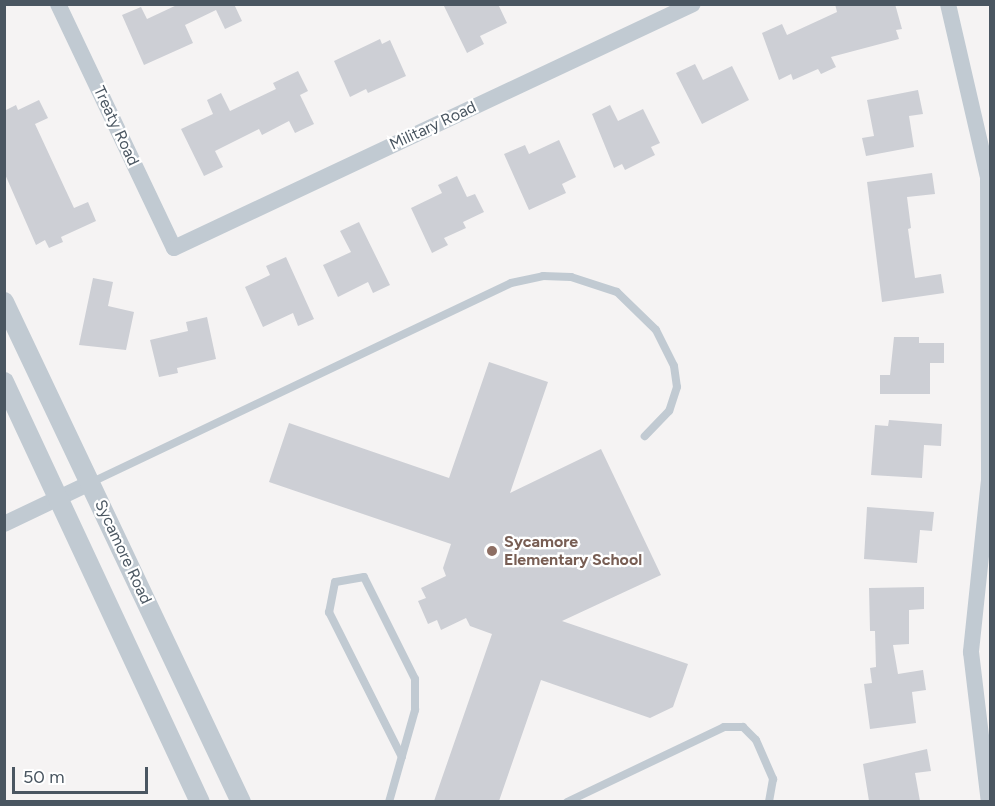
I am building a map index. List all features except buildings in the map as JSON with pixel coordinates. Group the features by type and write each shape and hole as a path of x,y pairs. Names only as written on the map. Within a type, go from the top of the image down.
{"street":[{"name":"Treaty Road","path":"57,4 174,248"},
{"name":"Military Road","path":"174,248 693,4"},
{"path":"948,4 988,177 989,480 971,651 989,801"},
{"name":"Sycamore Road","path":"4,302 241,801"},
{"name":"Sycamore Road","path":"4,382 61,498 200,801"},
{"path":"4,524 90,483"}],"lane":[{"path":"90,483 511,283 543,276 571,278 617,292 656,330 674,366 677,387 669,411 645,436"},
{"path":"389,801 402,757 415,710 415,679 364,577 335,582 329,612 402,757"},
{"path":"567,801 724,727 743,727 756,740 773,778 769,801"}],"place":[{"name":"Sycamore Elementary School","path":"492,551"}]}
